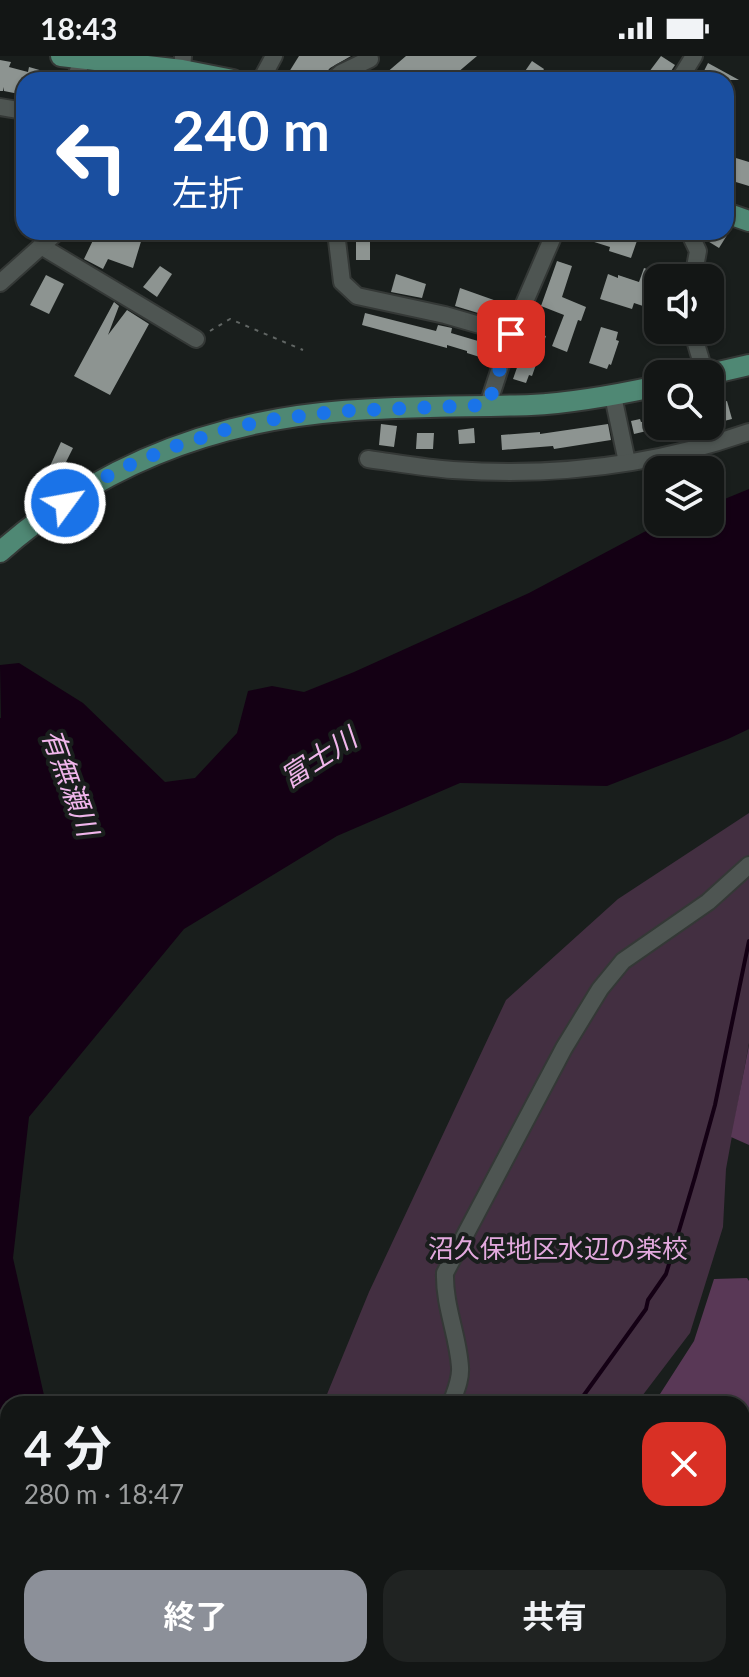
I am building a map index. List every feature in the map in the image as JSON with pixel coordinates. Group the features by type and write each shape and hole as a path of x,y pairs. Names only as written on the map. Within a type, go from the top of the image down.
{"main road":[{"path":"72,58 134,72"},
{"path":"149,72 181,69"},
{"path":"724,370 749,365"},
{"path":"0,552 65,503 117,470 228,429 268,420 341,411 533,405 613,396 644,389"}],"street":[{"path":"343,72 370,59"},
{"path":"0,283 48,240"},
{"path":"337,240 342,282 357,296 445,315 511,334"},
{"path":"488,405 511,334 552,240"},
{"path":"693,240 698,251 696,264"},
{"path":"41,246 196,339"},
{"path":"613,396 627,462"},
{"path":"368,459 453,470 553,470 677,453 749,432"},
{"path":"454,1396 461,1369 445,1289 445,1273 564,1048 600,989 623,961 708,902 749,865"}],"path":[{"path":"196,339 230,319 303,350"}],"green space":[{"name":"沼久保地区水辺の楽校","path":"749,813 749,1043 726,1169 723,1227 690,1333 642,1396 326,1396 369,1292 506,1000 618,899"}],"shaded area":[{"path":"749,1045 749,1145 731,1137"},
{"path":"747,1278 749,1281 749,1396 658,1396 694,1341 714,1279"}],"water":[{"path":"749,489 749,729 607,786 460,783 337,836 184,929 29,1117 13,1258 44,1396 0,1396 0,665 19,663 83,703 165,782 195,778 237,733 248,691 272,686 304,692 529,593 644,532 644,536 724,536 724,499"}],"building":[{"path":"299,56 351,56 326,72 289,72"},
{"path":"406,56 477,56 458,72 387,72"},
{"path":"661,56 675,65 670,72 649,72"},
{"path":"0,60 11,62 9,67 28,72 16,72 16,93 4,91 4,87 0,91"},
{"path":"532,61 544,69 542,72 524,72"},
{"path":"708,63 724,72 704,72"},
{"path":"29,67 46,72 28,72"},
{"path":"734,157 749,162 749,186 734,181"},
{"path":"93,240 141,240 133,268 108,259 103,269 84,259"},
{"path":"356,240 370,240 370,260 356,260"},
{"path":"588,240 637,240 631,258 609,251 610,247"},
{"path":"706,240 724,240 719,248"},
{"path":"557,261 572,266 562,297 586,307 567,352 552,346 564,315 541,306"},
{"path":"160,266 172,274 157,297 143,287"},
{"path":"644,268 644,306 634,303 632,309 600,299 608,274 639,282"},
{"path":"396,274 426,284 422,298 391,292"},
{"path":"46,275 64,284 49,314 30,305"},
{"path":"460,288 511,306 506,318 455,306"},
{"path":"114,302 119,306 108,335 127,310 149,324 110,395 74,376"},
{"path":"533,311 544,315 537,333 546,336 532,376 529,375 526,383 513,379 528,336 523,334"},
{"path":"365,313 436,331 438,325 452,328 451,333 495,346 490,364 467,351 362,325"},
{"path":"601,327 618,332 616,340 619,341 607,369 589,363"},
{"path":"727,401 732,419 724,421 724,402"},
{"path":"640,419 644,422 644,432 634,434 631,421"},
{"path":"381,424 397,426 394,447 379,445"},
{"path":"608,424 611,440 554,449 553,446 502,450 501,435 540,434"},
{"path":"474,428 475,443 459,444 458,430"},
{"path":"417,433 434,433 433,449 416,449"},
{"path":"61,442 73,448 61,472 50,466"}],"waterway":[{"path":"583,1396 646,1309 648,1300 666,1274 715,1105 749,941"}],"route":[{"path":"65,503 117,470 228,429 268,420 341,411 488,405 511,334"}],"water label":[{"name":"富士川","path":"318,757"},
{"name":"有無瀬川","path":"71,782"}]}
